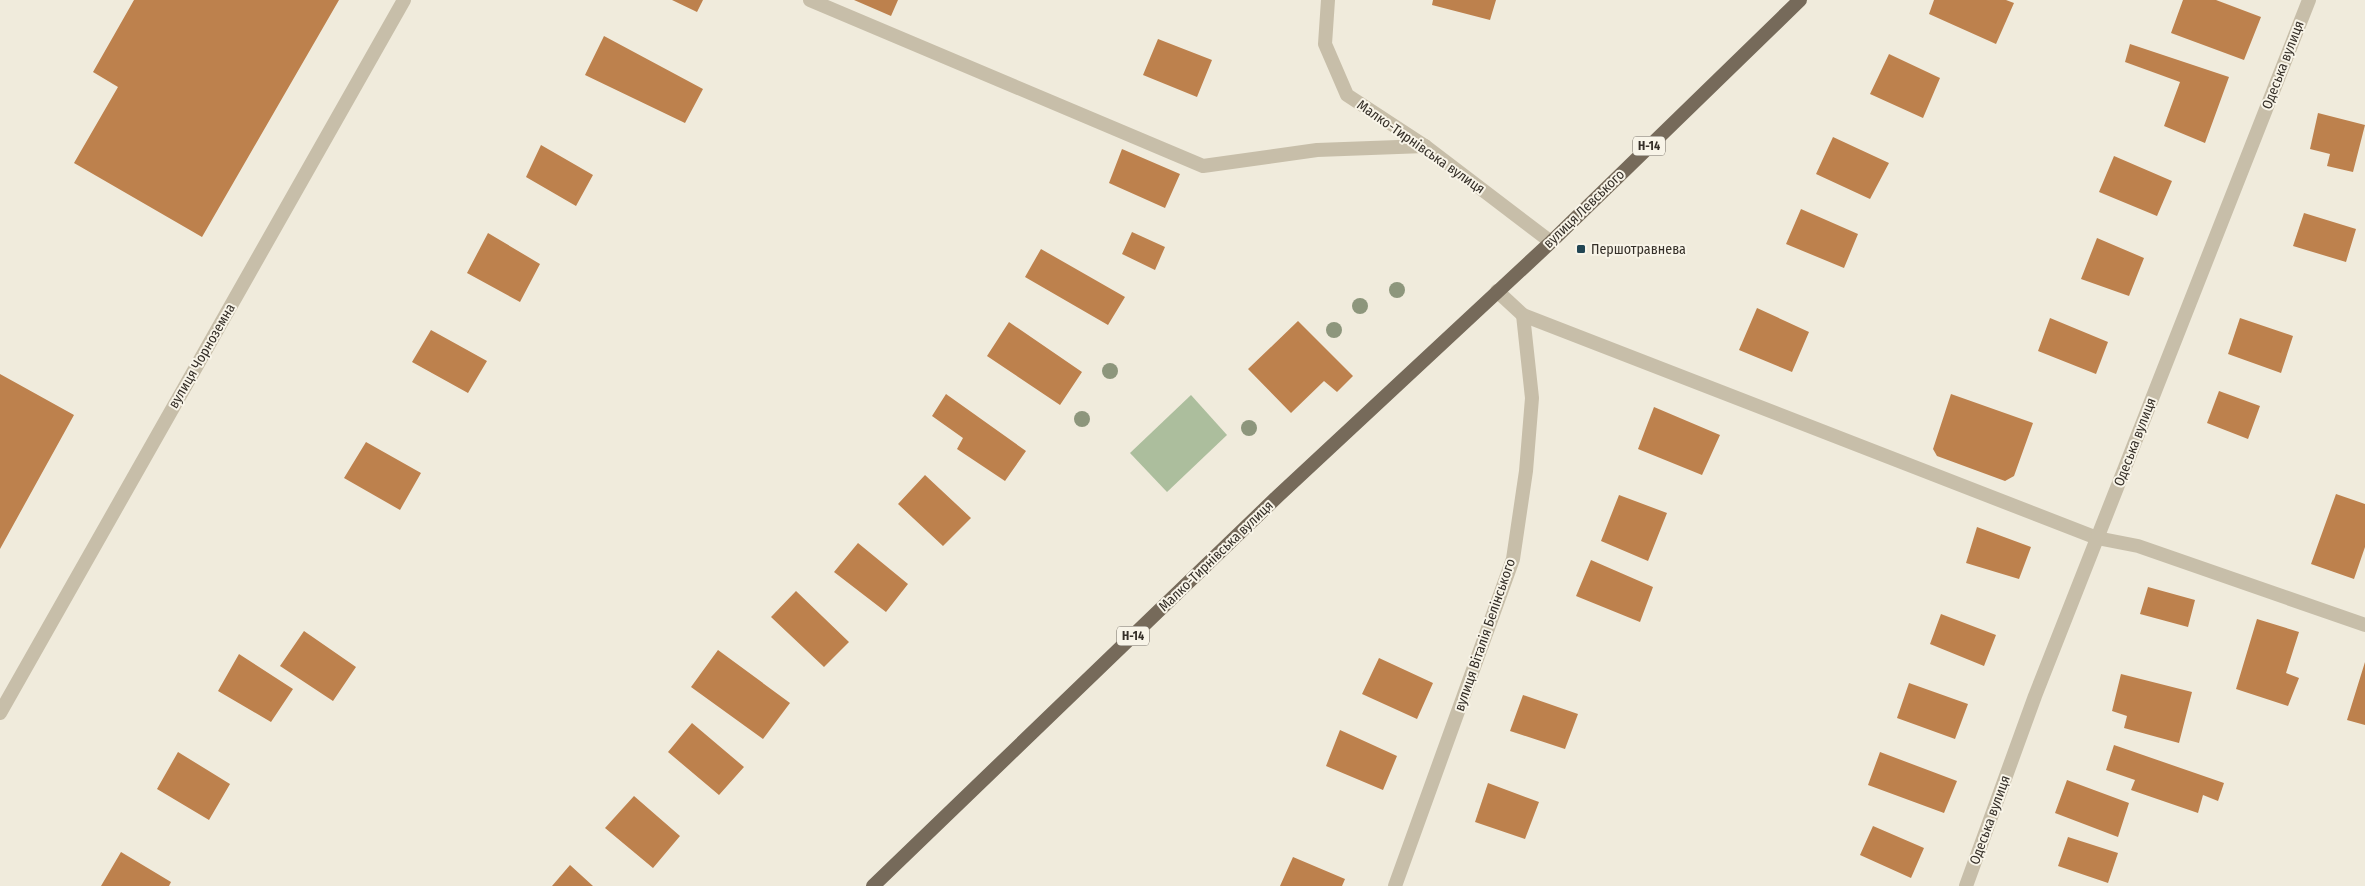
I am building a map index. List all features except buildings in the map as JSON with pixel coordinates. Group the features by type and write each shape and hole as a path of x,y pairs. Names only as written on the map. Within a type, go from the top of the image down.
{"main road":[{"name":"вулиця Левського","path":"1497,291 1551,242 1800,0"},
{"name":"Малко-Тирнівська вулиця","path":"873,886 1285,489 1497,291"}],"street":[{"name":"вулиця Чорноземна","path":"0,712 404,0"},
{"path":"810,0 1203,166 1317,150 1425,146"},
{"name":"Малко-Тирнівська вулиця","path":"1328,0 1325,44 1347,94 1425,146 1551,242"},
{"name":"Одеська вулиця","path":"1966,886 2035,696 2308,0"},
{"path":"1497,291 1524,315 2097,538 2138,546 2365,625"},
{"name":"вулиця Віталія Белінського","path":"1395,886 1514,558 1526,471 1532,398 1524,315"}],"green space":[{"path":"1191,395 1227,435 1167,492 1130,453"}],"place":[{"name":"Першотравнева","path":"1581,249"}]}
